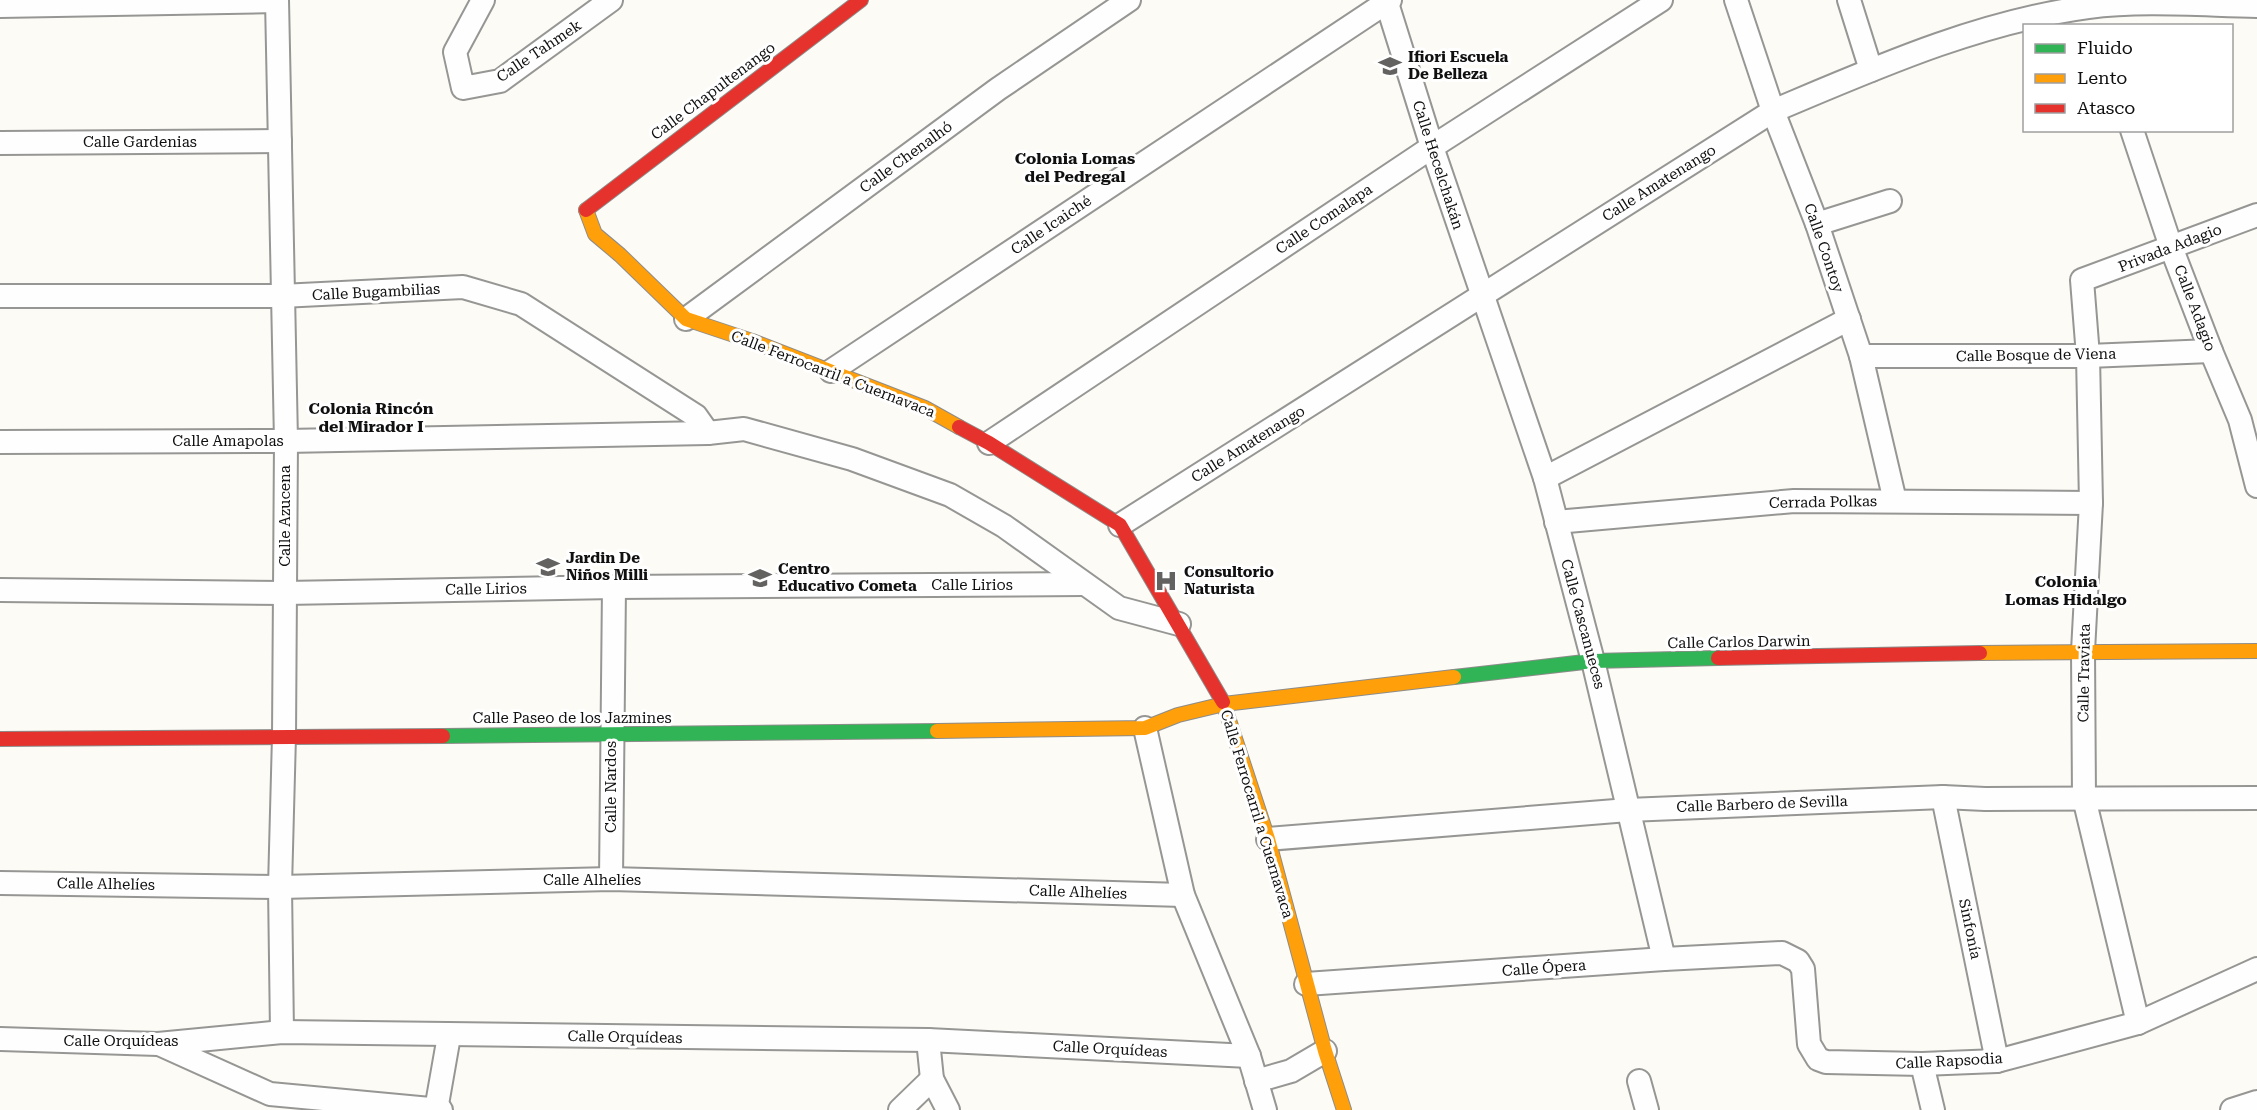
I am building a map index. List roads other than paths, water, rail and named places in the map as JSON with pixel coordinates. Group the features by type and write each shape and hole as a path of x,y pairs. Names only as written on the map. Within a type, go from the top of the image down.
{"street":[{"path":"0,6 277,0"},
{"name":"Calle Azucena","path":"277,0 286,441 284,736 280,887 282,1032"},
{"name":"Calle Tahmek","path":"483,0 455,52 463,88 500,81 611,0"},
{"name":"Calle Chapultenango","path":"585,209 861,0"},
{"name":"Calle Chenalhó","path":"686,319 998,89 1129,0"},
{"name":"Calle Comalapa","path":"989,443 1432,147 1661,0"},
{"name":"Calle Contoy","path":"1736,0 1773,111 1817,224 1861,356 1895,501"},
{"path":"1849,0 1871,70"},
{"name":"Calle Hecelchakán","path":"1388,1 1432,147 1481,295"},
{"name":"Calle Icaiché","path":"831,371 1388,1"},
{"name":"Calle Amatenango","path":"1120,525 1773,111 1871,70 1982,30 2050,19 2093,16 2124,2 2257,6"},
{"name":"Calle Adagio","path":"2133,132 2171,247 2211,351 2248,418 2257,486"},
{"name":"Calle Gardenias","path":"0,143 280,141"},
{"path":"1817,224 1890,201"},
{"name":"Calle Ferrocarril a Cuernavaca","path":"585,209 595,234 686,319 752,341 926,408 989,443 1120,525 1224,704 1268,839 1306,984 1344,1110"},
{"name":"Privada Adagio","path":"2082,280 2257,215"},
{"name":"Calle Traviata","path":"2082,280 2088,356 2091,503 2083,651 2084,798 2138,1023"},
{"name":"Calle Bugambilias","path":"0,296 282,296 463,287 520,304 696,416 708,433"},
{"name":"Calle Cascanueces","path":"1481,295 1545,478 1593,661 1664,959"},
{"path":"1545,478 1849,319"},
{"name":"Calle Bosque de Viena","path":"1861,356 2088,356 2211,351"},
{"path":"708,433 744,429 852,459 950,495 1004,526 1119,608 1179,624"},
{"name":"Calle Amapolas","path":"0,442 286,441 708,433"},
{"name":"Cerrada Polkas","path":"1556,522 1794,501 2091,503"},
{"name":"Calle Lirios","path":"0,590 285,593 614,587 1084,584"},
{"name":"Calle Nardos","path":"611,879 614,587"},
{"name":"Calle Carlos Darwin","path":"1145,728 1178,715 1224,704 1593,661 2083,651 2257,651"},
{"path":"1145,728 1184,895 1250,1056 1265,1110"},
{"name":"Calle Paseo de los Jazmines","path":"0,739 612,735 1145,728"},
{"name":"Calle Barbero de Sevilla","path":"1268,839 1628,810 1943,797 1985,799 2257,798"},
{"name":"Sinfonía","path":"1943,797 1997,1061"},
{"name":"Calle Alhelíes","path":"0,883 280,887 611,879 1184,895"},
{"name":"Calle Rapsodia","path":"1782,953 1798,961 1803,969 1809,1044 1818,1059 1826,1062 1922,1064 1997,1061 2138,1023 2257,969"},
{"name":"Calle Ópera","path":"1306,984 1782,953"},
{"name":"Calle Orquídeas","path":"0,1039 158,1044 282,1032 928,1040 1250,1056"},
{"path":"436,1110 449,1035"},
{"path":"928,1040 932,1080 948,1110"},
{"path":"158,1044 270,1094 441,1110"},
{"path":"1256,1081 1291,1071 1325,1051"},
{"path":"1922,1064 1933,1110"},
{"path":"900,1110 932,1080"},
{"path":"1639,1081 1647,1110"},
{"path":"2232,1110 2257,1102"}],"place":[{"name":"Ifiori Escuela De Belleza","path":"1390,66"},
{"name":"Jardin De Niños Milli","path":"548,567"},
{"name":"Centro Educativo Cometa","path":"760,578"},
{"name":"Consultorio Naturista","path":"1166,581"}],"district":[{"name":"Colonia Lomas del Pedregal","path":"1075,167"},
{"name":"Colonia Rincón del Mirador I","path":"371,417"},
{"name":"Colonia Lomas Hidalgo","path":"2066,590"}]}
